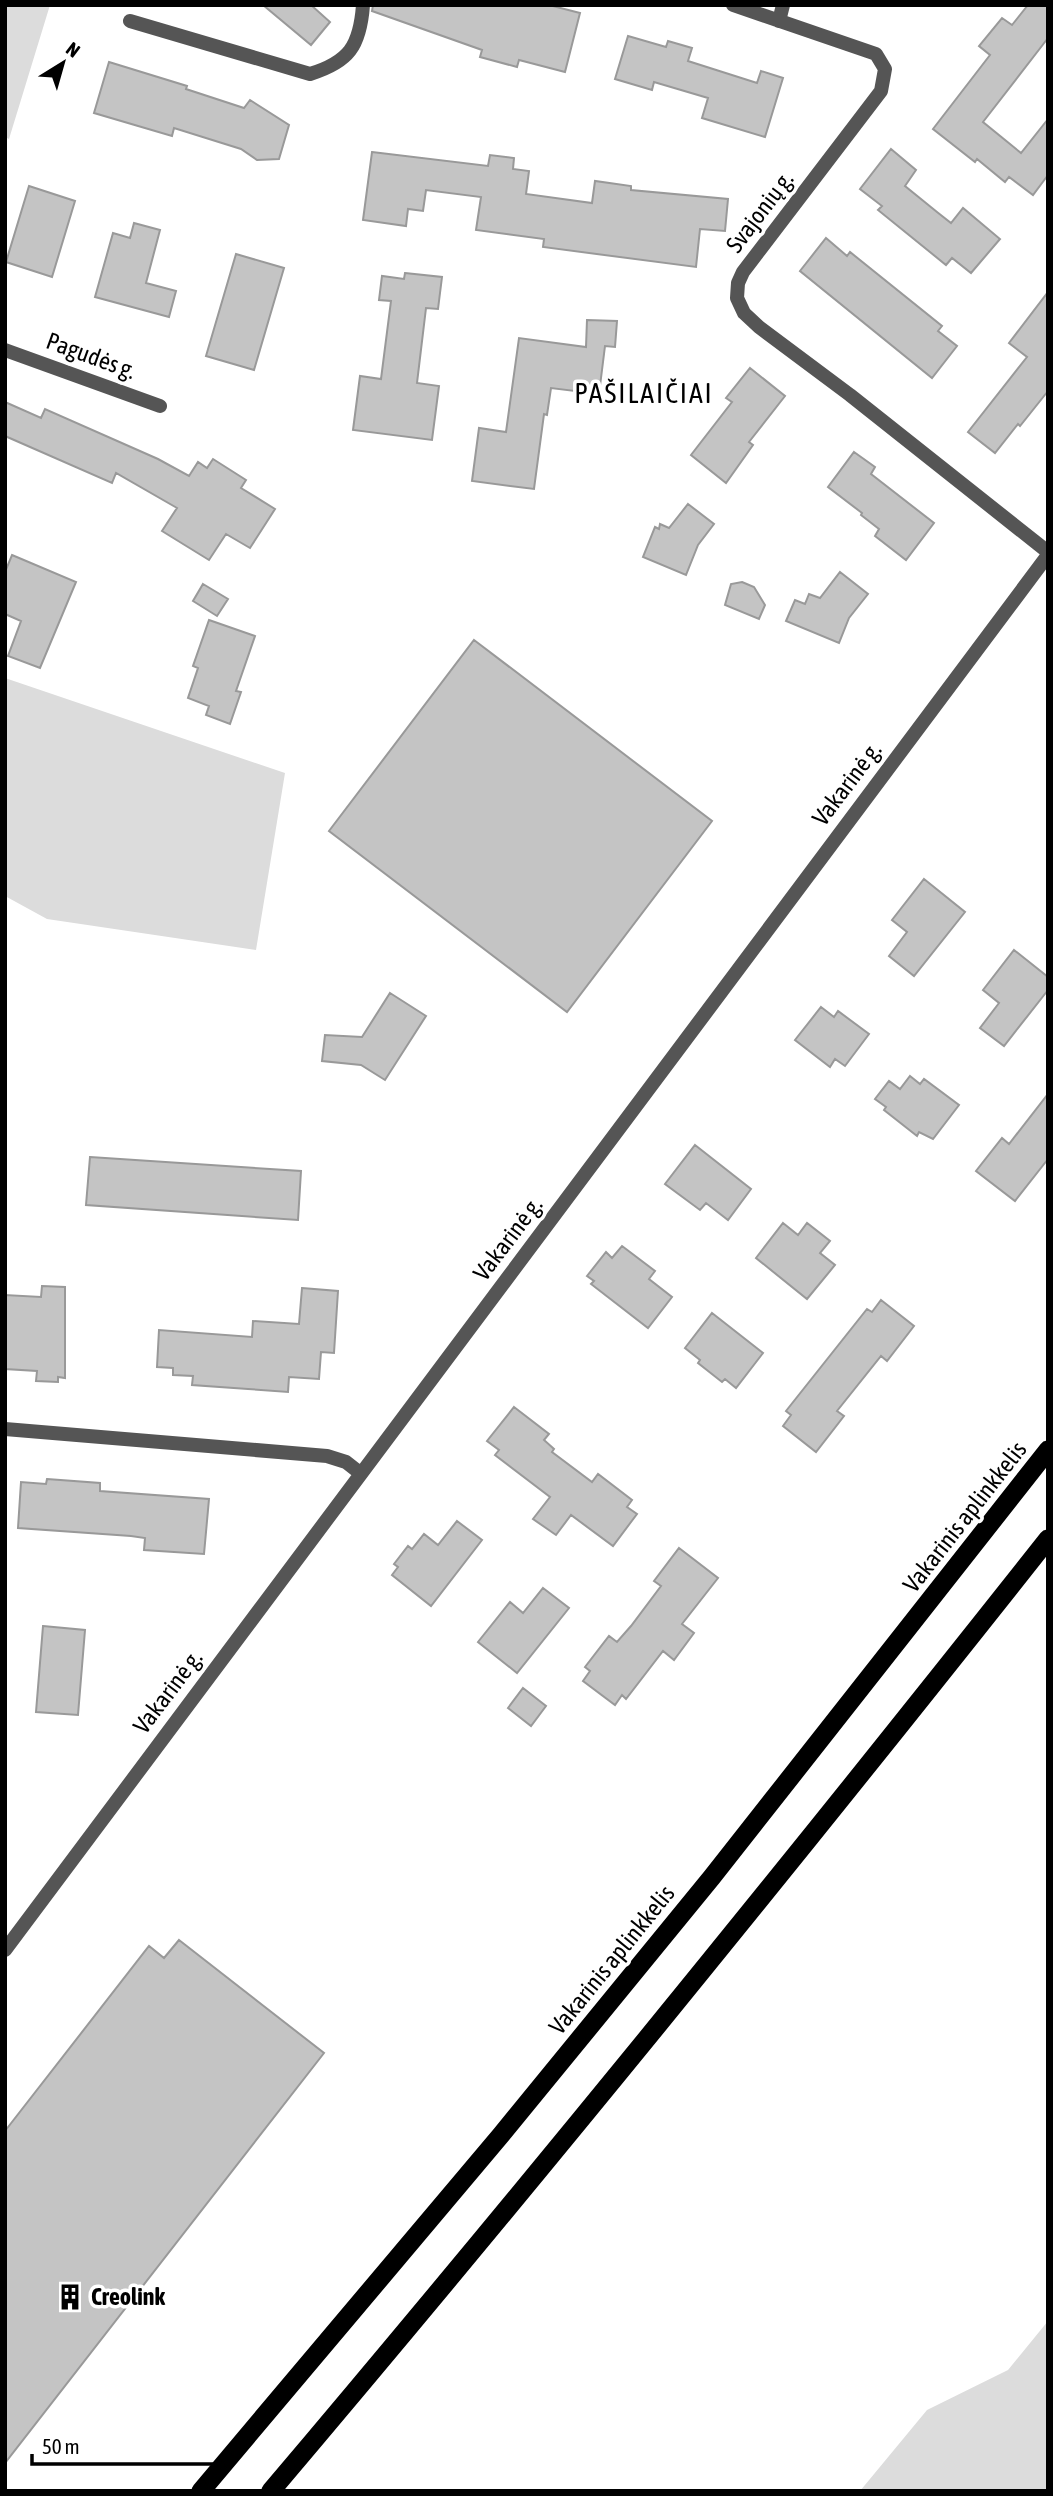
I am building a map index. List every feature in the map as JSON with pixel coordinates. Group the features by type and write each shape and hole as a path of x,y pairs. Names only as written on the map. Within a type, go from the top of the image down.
{"highway":[{"name":"Vakarinis aplinkkelis","path":"201,2491 501,2135 686,1909 1048,1450"},
{"path":"271,2491 532,2180 734,1933 1048,1539"}],"street":[{"path":"130,21 310,74 334,67 348,52 361,31 363,5"},
{"name":"Svajonių g.","path":"733,5 876,54 886,69 881,91 743,272 738,283 737,298 744,313 1048,554"},
{"path":"779,21 783,5"},
{"name":"Pagudės g.","path":"5,350 160,406"},
{"name":"Vakarinė g.","path":"5,1950 1048,554"},
{"path":"5,1429 327,1456 346,1462 360,1473"}],"shaded area":[{"path":"5,5 50,5 9,139 5,137"},
{"path":"5,678 285,773 256,950 47,919 5,896"},
{"path":"1048,2321 1048,2491 860,2491 927,2410 1008,2370"}],"building":[{"path":"263,5 311,5 330,22 311,45"},
{"path":"373,5 549,5 580,13 565,72 519,60 517,67 480,57 482,50 372,11"},
{"path":"1028,5 1048,5 1048,38 983,122 1021,153 1048,119 1048,175 1033,195 1009,177 1005,182 933,129 990,55 979,46 1002,18 1012,25"},
{"path":"628,36 666,47 668,41 692,48 688,61 757,83 761,71 783,78 765,137 702,118 708,98 654,82 652,90 615,79"},
{"path":"109,62 187,86 186,89 244,108 250,100 289,125 279,159 257,160 241,149 174,128 172,136 94,113"},
{"path":"891,149 916,170 905,186 951,223 963,208 1000,239 971,273 952,258 946,265 878,210 882,206 860,189"},
{"path":"372,152 488,166 490,155 514,158 513,169 529,171 526,194 592,203 595,181 631,186 631,190 728,199 725,231 700,229 696,267 543,247 544,239 476,230 481,197 426,190 423,211 408,209 406,226 363,220"},
{"path":"29,186 75,201 52,277 6,262"},
{"path":"134,223 160,230 146,283 176,291 169,317 95,297 113,233 130,238"},
{"path":"826,238 847,256 850,252 942,326 938,331 957,346 932,378 800,271"},
{"path":"236,254 284,268 254,370 206,356"},
{"path":"405,273 442,277 438,309 426,308 417,383 439,386 432,440 353,430 360,376 381,379 391,301 379,300 382,276 404,279"},
{"path":"1048,292 1048,391 995,453 968,432 1027,357 1009,343"},
{"path":"587,320 617,321 615,347 605,346 599,394 551,388 547,415 544,414 534,489 472,481 479,428 506,432 519,338 586,347"},
{"path":"750,368 785,396 749,442 753,445 726,483 691,455 732,402 726,398"},
{"path":"5,402 41,418 45,409 158,459 189,476 198,462 207,468 213,459 246,480 241,488 275,509 250,548 226,534 209,560 162,531 177,508 116,473 112,483 5,436"},
{"path":"854,452 875,467 871,474 934,523 906,560 875,536 879,529 861,515 862,513 828,487"},
{"path":"688,504 714,524 698,545 686,575 643,557 655,527 659,529 660,524 669,528"},
{"path":"12,555 76,582 40,668 8,656 21,621 5,614 5,572"},
{"path":"840,572 868,594 849,618 839,643 786,621 795,600 805,604 809,594 820,598"},
{"path":"742,582 754,587 765,605 759,619 725,605 731,584"},
{"path":"203,584 228,599 217,616 193,601"},
{"path":"209,620 255,636 236,691 241,692 230,724 206,715 209,706 188,698 198,668 193,666"},
{"path":"474,640 712,821 567,1012 329,831"},
{"path":"924,879 965,912 914,976 889,956 907,932 892,920"},
{"path":"1014,950 1048,977 1048,990 1004,1046 980,1028 999,1003 983,990"},
{"path":"390,993 426,1016 385,1080 361,1065 322,1061 325,1035 362,1037"},
{"path":"821,1007 834,1017 838,1011 869,1034 845,1066 835,1059 830,1067 795,1040"},
{"path":"910,1076 920,1084 924,1079 959,1105 933,1139 919,1132 917,1136 884,1110 886,1107 875,1099 889,1081 900,1089"},
{"path":"1048,1094 1048,1159 1015,1201 976,1171 1002,1138 1009,1144"},
{"path":"695,1145 751,1189 728,1220 706,1203 700,1210 665,1184"},
{"path":"90,1157 301,1171 298,1220 86,1205"},
{"path":"783,1223 798,1235 807,1223 830,1241 820,1253 835,1265 807,1299 756,1258"},
{"path":"622,1246 655,1271 649,1279 672,1297 648,1328 591,1284 594,1281 587,1276 606,1252 612,1258"},
{"path":"42,1286 65,1287 65,1378 58,1377 58,1382 36,1381 37,1371 5,1369 5,1295 41,1297"},
{"path":"302,1288 338,1291 334,1353 321,1352 319,1379 289,1377 288,1392 192,1385 193,1376 173,1375 173,1368 157,1367 159,1330 252,1337 253,1321 299,1324"},
{"path":"881,1300 914,1326 887,1361 881,1356 837,1411 844,1416 816,1452 783,1426 791,1415 786,1411 867,1309 872,1312"},
{"path":"712,1313 763,1353 736,1388 725,1379 722,1382 698,1363 700,1360 685,1348"},
{"path":"514,1407 549,1434 544,1440 554,1449 552,1452 592,1482 598,1474 632,1500 627,1507 637,1514 613,1546 571,1515 556,1535 533,1519 550,1497 495,1455 499,1450 487,1441"},
{"path":"47,1479 100,1483 100,1491 209,1499 204,1554 144,1550 145,1538 131,1536 18,1528 21,1482 46,1484"},
{"path":"457,1521 482,1540 431,1606 392,1575 398,1567 394,1564 408,1546 412,1549 424,1534 438,1545"},
{"path":"679,1548 718,1578 682,1624 694,1633 674,1660 663,1651 626,1699 622,1695 615,1705 583,1681 590,1671 585,1667 609,1636 617,1642 631,1626 661,1586 654,1581"},
{"path":"543,1588 569,1608 517,1673 478,1642 510,1602 523,1613"},
{"path":"43,1626 85,1630 78,1715 36,1712"},
{"path":"523,1688 546,1706 531,1726 508,1708"},
{"name":"Creolink","path":"179,1940 324,2053 5,2463 5,2131 149,1946 164,1958"}],"place":[{"name":"Creolink","path":"70,2297"}],"district":[{"name":"PAŠILAIČIAI","path":"644,393"}]}
